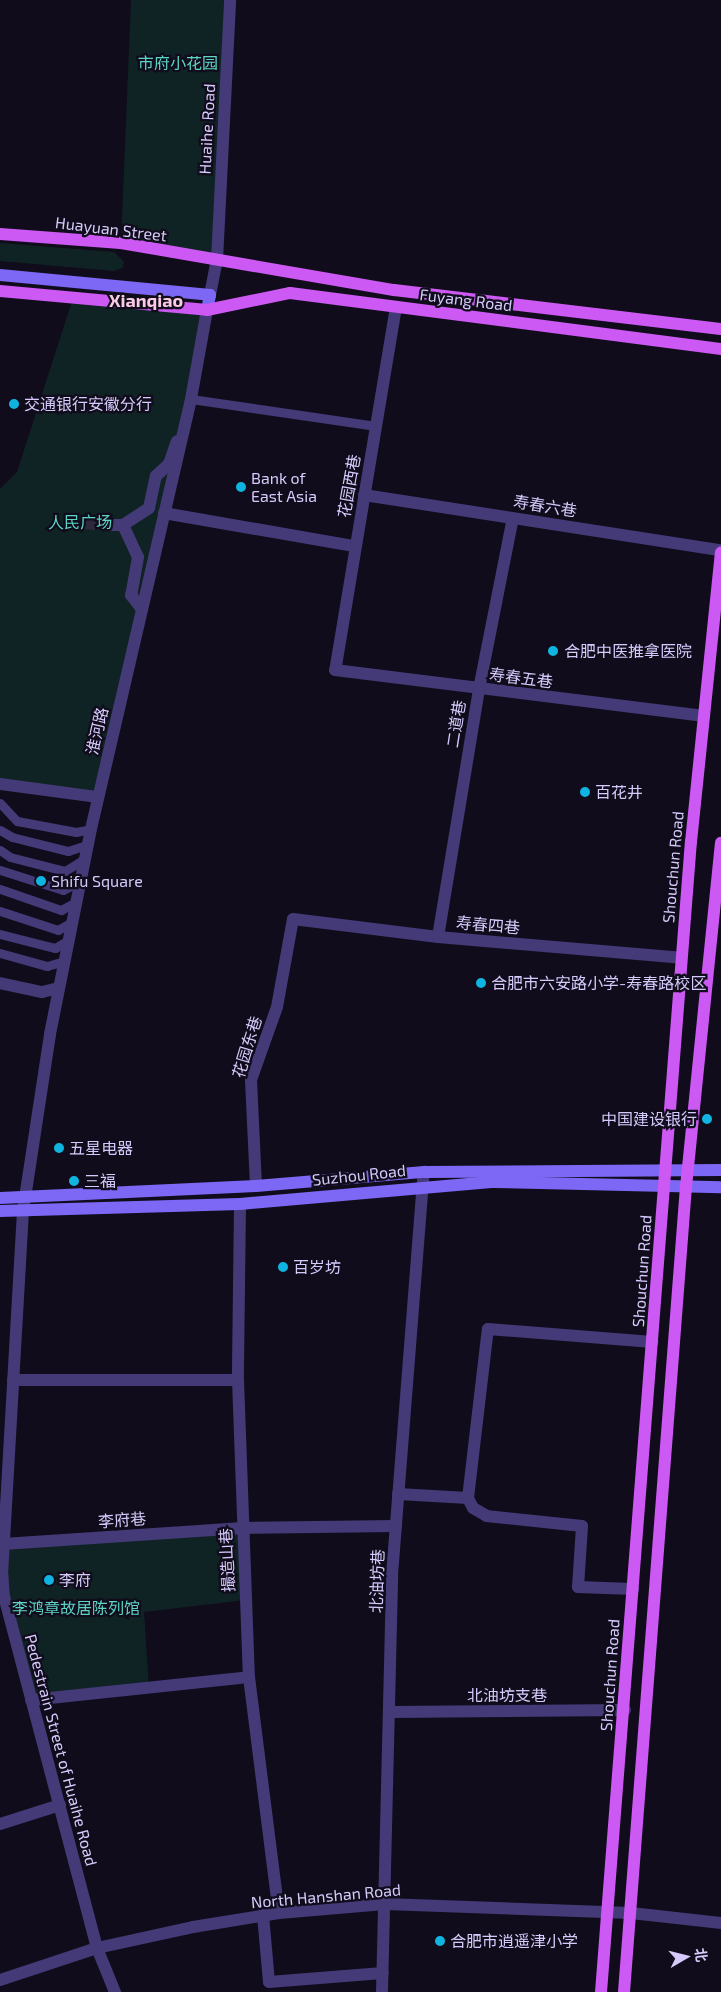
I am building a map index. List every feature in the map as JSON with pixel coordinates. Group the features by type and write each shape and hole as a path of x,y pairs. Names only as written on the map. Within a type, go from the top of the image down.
{"main road":[{"name":"Huayuan Street","path":"0,234 121,243 217,260"},
{"name":"Fuyang Road","path":"217,260 394,290 721,329"},
{"path":"0,275 210,295"},
{"path":"0,291 207,310"},
{"name":"Fuyang Road","path":"207,310 290,293 721,349"},
{"name":"淮河路","path":"207,310 210,295"},
{"name":"Shouchun Road","path":"601,1992 625,1710 682,958 721,551"},
{"path":"624,1992 686,1187 721,843"},
{"name":"Suzhou Road","path":"0,1211 23,1205 424,1172 721,1170"},
{"name":"Suzhou Road","path":"0,1198 23,1205 240,1204 424,1185 721,1187"}],"street":[{"name":"Huaihe Road","path":"217,260 230,0"},
{"name":"淮河路","path":"210,295 217,260"},
{"name":"花园西巷","path":"335,670 354,546 396,307"},
{"name":"淮河路","path":"23,1205 59,988 91,829 191,399 207,310"},
{"path":"106,525 123,525 149,508 156,476 169,464 187,413"},
{"name":"寿春六巷","path":"364,495 721,551"},
{"path":"164,513 354,546"},
{"name":"二道巷","path":"438,937 478,689 513,518"},
{"path":"123,525 138,557 131,595 142,609"},
{"name":"寿春五巷","path":"335,670 704,716"},
{"path":"0,784 98,797"},
{"name":"寿春四巷","path":"293,919 438,937 682,958"},
{"name":"花园东巷","path":"256,1186 251,1080 277,1007 293,919"},
{"path":"0,983 42,992 59,988"},
{"name":"北油坊巷","path":"382,1992 396,1526 424,1172"},
{"name":"撮造山巷","path":"240,1204 238,1380 249,1678 279,1913"},
{"name":"Pedestrain Street of Huaihe Road","path":"23,1205 13,1380 4,1443 1,1570 11,1628 97,1948 115,1992"},
{"path":"633,1589 578,1587 582,1526 487,1516 473,1508 468,1498 488,1329 652,1342"},
{"path":"13,1380 238,1380"},
{"path":"398,1494 468,1498"},
{"name":"李府巷","path":"3,1544 242,1528 396,1526"},
{"path":"31,1700 249,1678"},
{"name":"北油坊支巷","path":"390,1712 625,1710"},
{"path":"0,1824 60,1805"},
{"name":"North Hanshan Road","path":"0,1980 97,1948 263,1915 385,1904 630,1913 721,1923"},
{"path":"263,1915 269,1982 383,1973"}],"lane":[{"path":"191,399 376,426"},
{"path":"0,803 18,821 76,832 91,829"},
{"path":"0,830 12,837 68,851 89,844"},
{"path":"0,850 10,857 65,870 86,858"},
{"path":"0,870 63,890 81,881"},
{"path":"0,889 61,910 76,902"},
{"path":"0,911 58,930 72,922"},
{"path":"0,934 55,948 69,940"},
{"path":"0,953 47,966 65,961"}],"green space":[{"name":"市府小花园","path":"131,0 230,0 217,260 121,243"},
{"path":"0,243 114,252 124,262 122,268 114,271 0,261"},
{"name":"人民广场","path":"73,298 207,310 98,797 0,784 0,489 17,472"},
{"name":"李鸿章故居陈列馆","path":"242,1528 245,1600 144,1612 149,1688 31,1700 11,1628 3,1544"}],"tunnel":[{"path":"84,523 107,525"}],"place":[{"name":"交通银行安徽分行","path":"14,404"},
{"name":"Bank of East Asia","path":"241,487"},
{"name":"合肥中医推拿医院","path":"553,651"},
{"name":"百花井","path":"585,792"},
{"name":"Shifu Square","path":"41,881"},
{"name":"合肥市六安路小学-寿春路校区","path":"481,983"},
{"name":"中国建设银行","path":"707,1119"},
{"name":"五星电器","path":"59,1148"},
{"name":"三福","path":"74,1181"},
{"name":"百岁坊","path":"283,1267"},
{"name":"李府","path":"49,1580"},
{"name":"合肥市逍遥津小学","path":"440,1941"}],"district":[{"name":"Xianqiao","path":"146,300"}]}
